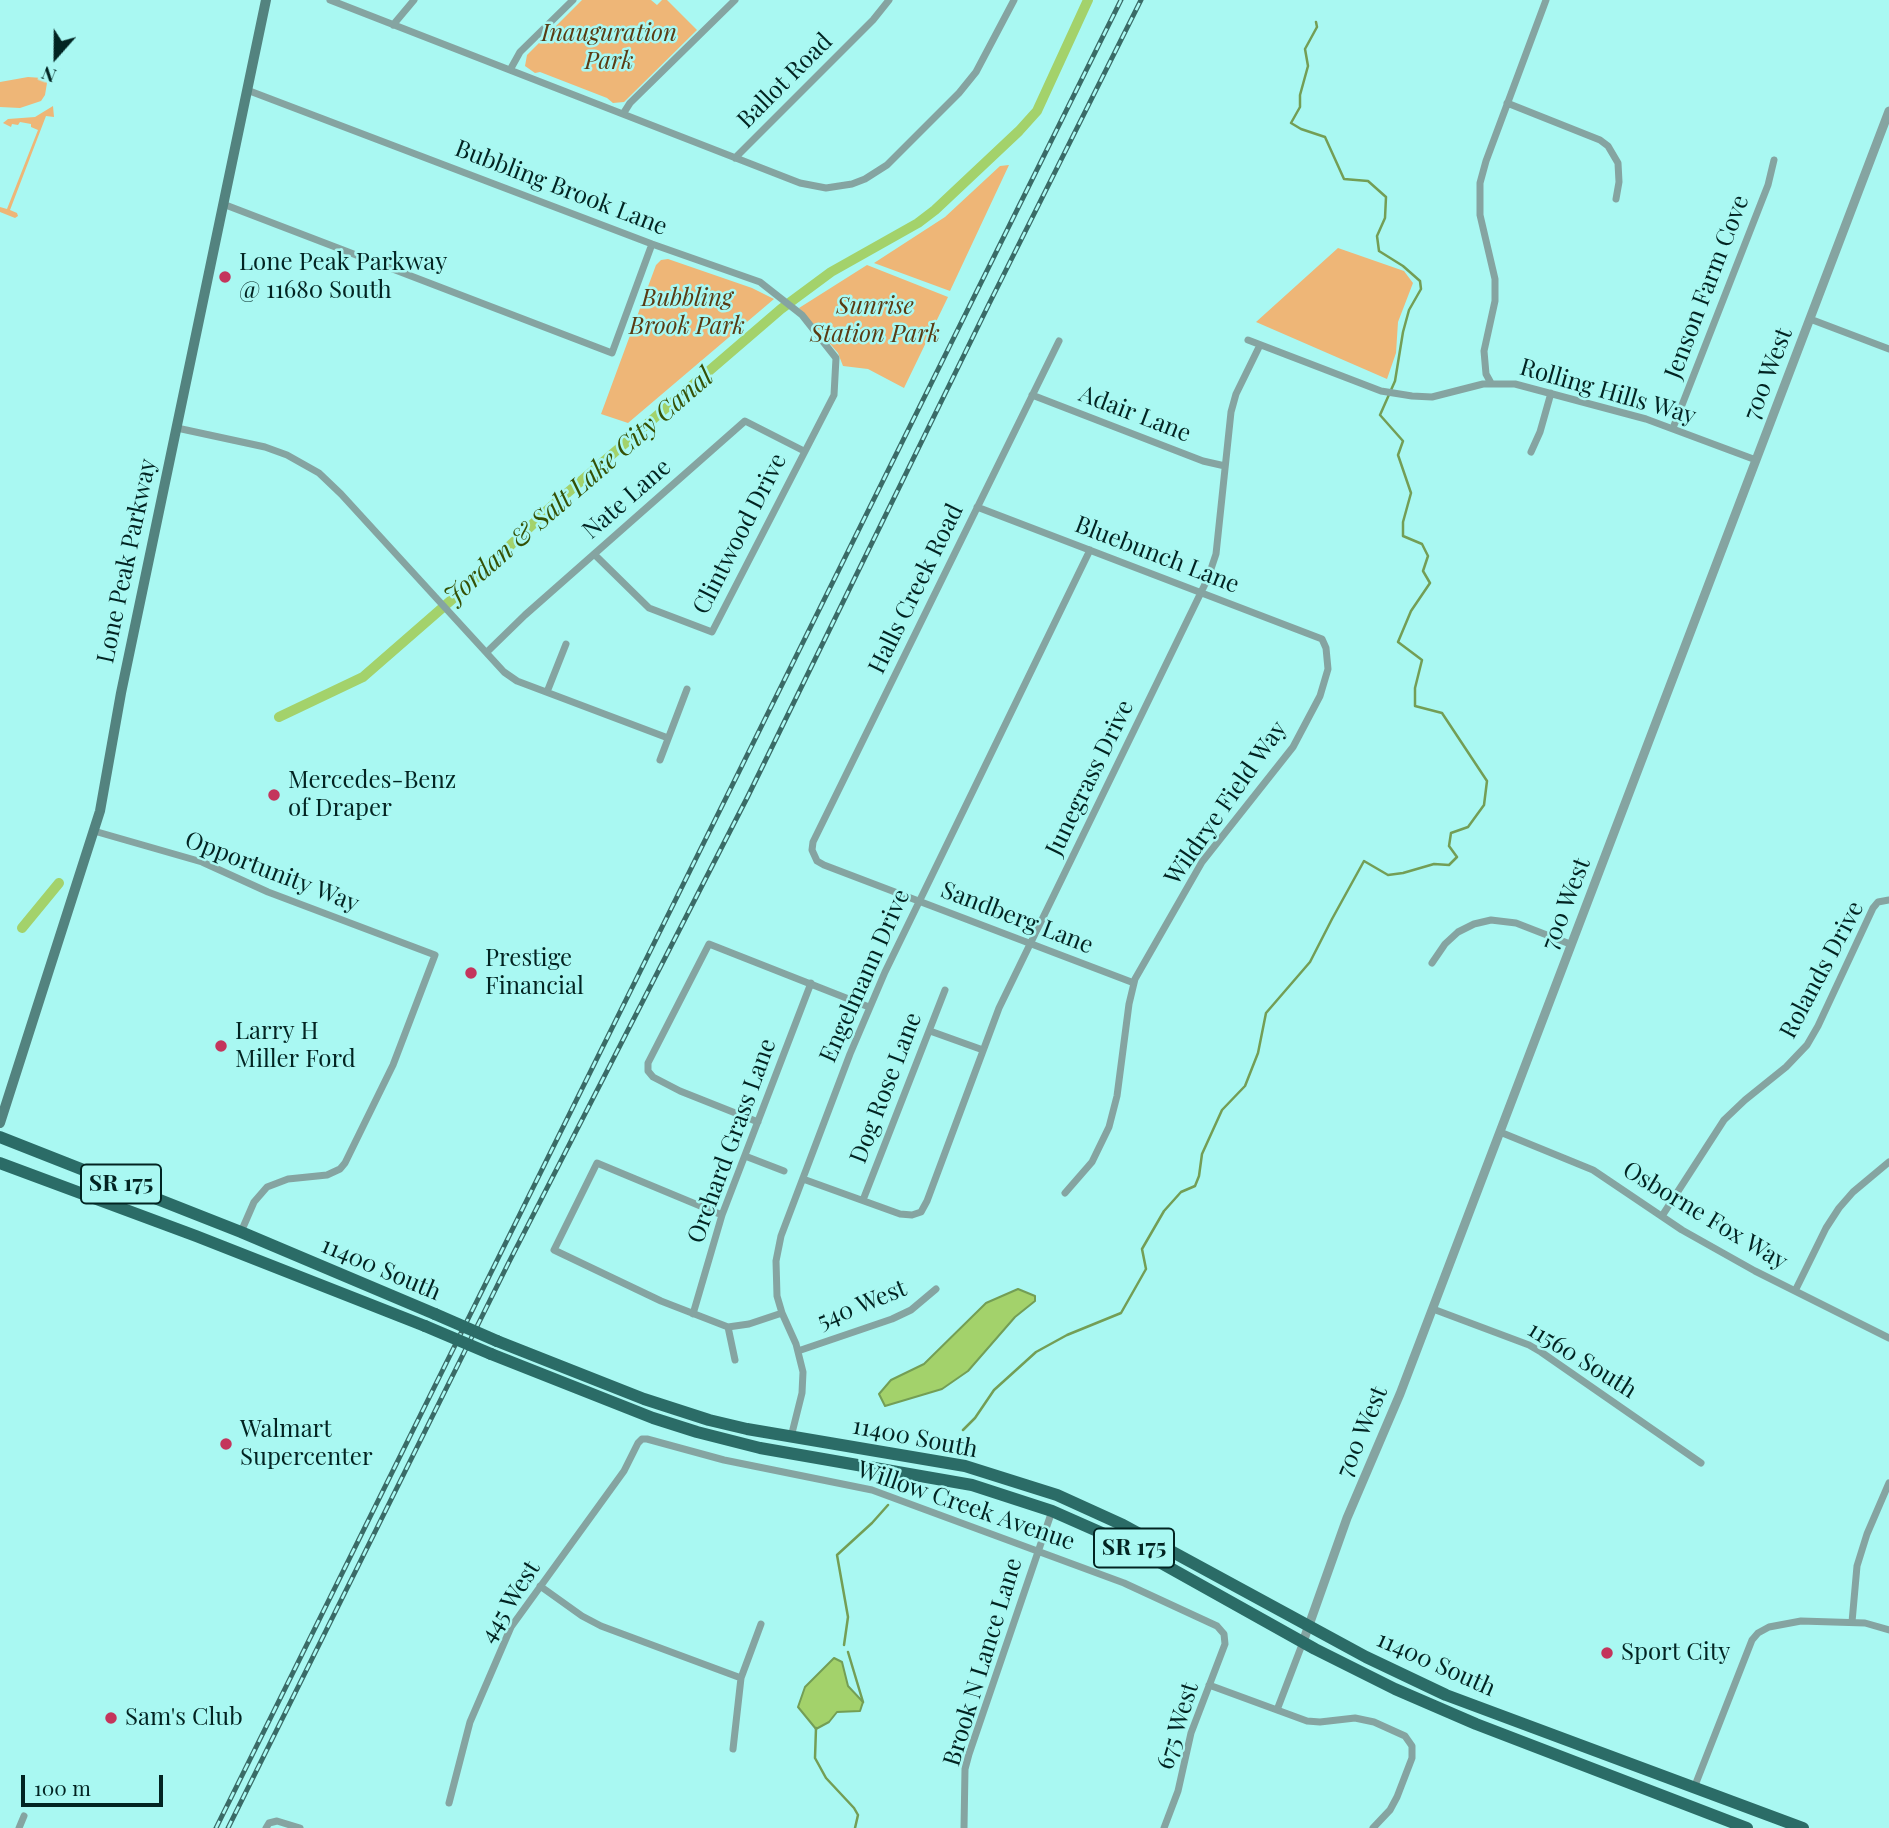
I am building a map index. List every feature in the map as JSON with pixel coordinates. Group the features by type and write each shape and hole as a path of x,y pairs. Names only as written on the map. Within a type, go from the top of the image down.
{"main road":[{"name":"Lone Peak Parkway","path":"0,1123 94,831 267,0"},
{"name":"11400 South","path":"0,1136 242,1232 497,1341 653,1402 747,1429 942,1461 1047,1491 1123,1525 1366,1657 1446,1695 1802,1828"},
{"name":"11400 South","path":"0,1163 208,1240 641,1413 697,1432 760,1448 972,1485 1052,1511 1129,1545 1303,1642 1395,1689 1476,1724 1747,1828"},
{"path":"697,1432 721,1431 782,1444 791,1437"}],"street":[{"path":"393,25 414,0"},
{"path":"510,70 520,52 573,0"},
{"path":"623,114 630,103 734,0"},
{"name":"Ballot Road","path":"735,158 873,20 889,0"},
{"path":"334,1 735,158 813,186 839,187 865,179 887,165 968,83 984,61 1014,0"},
{"path":"1491,383 1486,374 1484,351 1494,301 1495,279 1480,215 1482,172 1546,0"},
{"name":"Bubbling Brook Lane","path":"247,90 652,244 760,282 802,315 835,358"},
{"path":"1507,103 1600,140 1608,146 1618,163 1616,199"},
{"name":"700 West","path":"1277,1710 1357,1492 1400,1394 1810,319 1884,139 1889,111"},
{"name":"Jenson Farm Cove","path":"1673,428 1768,185 1774,160"},
{"path":"223,204 612,354 652,244"},
{"path":"1810,319 1889,349"},
{"name":"Rolling Hills Way","path":"1248,340 1381,391 1432,397 1491,383 1515,384 1673,428 1756,460"},
{"name":"Halls Creek Road","path":"813,854 813,842 1059,341"},
{"name":"Junegrass Drive","path":"863,1200 900,1214 912,1215 921,1212 927,1201 999,1008 1201,593 1216,554 1233,403 1261,345"},
{"name":"Clintwood Drive","path":"594,554 649,608 712,632 834,395 835,358"},
{"path":"1531,452 1540,432 1551,393"},
{"name":"Adair Lane","path":"1032,395 1203,461 1225,466"},
{"name":"Nate Lane","path":"487,652 525,615 745,421 804,452"},
{"path":"177,428 287,454 318,473 341,494 504,672 517,681 668,738"},
{"name":"Bluebunch Lane","path":"977,507 1322,639"},
{"name":"Engelmann Drive","path":"791,1437 802,1393 803,1372 798,1351 782,1313 775,1282 778,1248 869,1007 1090,550"},
{"name":"Wildrye Field Way","path":"1134,983 1202,862 1293,747 1320,696 1328,668 1322,639"},
{"path":"547,692 566,644"},
{"path":"660,760 687,689"},
{"name":"Opportunity Way","path":"94,831 202,862 268,892 435,955 393,1065 345,1163 340,1169 327,1175 288,1179 267,1187 254,1202 242,1232"},
{"name":"Sandberg Lane","path":"813,854 817,861 824,865 1134,983"},
{"name":"Rolands Drive","path":"1662,1216 1724,1120 1786,1068 1807,1045 1873,908 1886,900"},
{"path":"1432,963 1445,944 1458,932 1491,920 1516,923 1570,944"},
{"path":"758,1122 680,1091 653,1077 648,1071 648,1063 709,944 869,1007"},
{"name":"Orchard Grass Lane","path":"694,1314 722,1215 811,983"},
{"path":"1065,1193 1092,1162 1109,1127 1117,1096 1134,983"},
{"name":"Dog Rose Lane","path":"863,1200 945,990"},
{"path":"930,1031 983,1051"},
{"name":"Osborne Fox Way","path":"1500,1132 1594,1170 1662,1216 1755,1271 1889,1338"},
{"path":"745,1156 784,1171"},
{"path":"1795,1291 1832,1217 1853,1192 1889,1162"},
{"path":"722,1215 597,1163 554,1250 624,1284 729,1327 749,1324 782,1313"},
{"path":"803,1179 863,1200"},
{"name":"540 West","path":"798,1351 892,1319 911,1310 936,1289"},
{"name":"11560 South","path":"1433,1308 1529,1345 1701,1463"},
{"path":"729,1327 735,1360"},
{"name":"Willow Creek Avenue","path":"642,1439 751,1466 872,1490 1160,1599 1213,1623 1224,1634"},
{"name":"445 West","path":"449,1803 470,1722 511,1627 624,1471 642,1439"},
{"path":"1852,1622 1857,1566 1867,1534 1889,1483"},
{"name":"Brook N Lance Lane","path":"964,1828 967,1761 1052,1511"},
{"path":"540,1586 601,1626 741,1678"},
{"path":"1694,1788 1752,1640 1763,1630 1783,1623 1801,1621 1865,1623 1889,1630"},
{"path":"733,1749 741,1678 761,1624"},
{"name":"675 West","path":"1164,1828 1178,1791 1191,1733 1225,1644 1224,1634"},
{"path":"1209,1685 1307,1721 1355,1718 1366,1720 1399,1732 1410,1741 1412,1758 1397,1797 1390,1810 1373,1828"},
{"path":"19,1828 24,1816"},
{"path":"266,1828 273,1821 282,1821 300,1828"}],"green space":[{"name":"Inauguration Park","path":"582,0 651,0 657,5 662,0 667,0 697,30 624,102 613,103 607,98 540,72 535,73 525,66 527,55"},
{"path":"28,77 42,78 47,83 41,101 20,108 0,107 0,82"},
{"path":"53,106 54,117 46,116 10,210 18,216 15,218 0,212 0,207 7,209 38,130 31,127 31,124 20,122 18,125 12,124 11,127 3,123 8,119 35,117"},
{"path":"1009,165 950,291 874,263 945,217 1000,166"},
{"path":"1338,248 1404,271 1413,283 1398,322 1396,353 1387,379 1256,322"},
{"name":"Bubbling Brook Park","path":"668,259 752,288 774,299 628,423 601,414 656,265 661,260"},
{"name":"Sunrise Station Park","path":"867,265 948,297 904,388 868,369 843,366 838,353 799,308"}],"shaded area":[{"path":"1018,1289 1035,1296 1035,1301 1015,1317 968,1371 942,1389 885,1406 879,1394 891,1380 924,1364 986,1303"},
{"path":"834,1658 842,1662 848,1686 863,1702 860,1711 837,1712 829,1722 816,1729 798,1707 805,1687"}],"waterway":[{"name":"Jordan & Salt Lake City Canal","path":"279,717 363,677 464,589 552,506 781,309 831,272 918,223 935,210 1037,111 1088,0"},
{"path":"963,1430 975,1418 994,1390 1036,1352 1067,1335 1121,1313 1146,1269 1142,1249 1164,1211 1181,1192 1195,1186 1202,1154 1222,1110 1245,1086 1258,1053 1266,1013 1310,962 1364,861 1388,875 1434,864 1449,865 1457,857 1449,846 1451,833 1468,827 1484,805 1487,781 1442,713 1415,706 1415,688 1422,660 1398,642 1411,611 1430,583 1423,571 1428,556 1422,544 1403,536 1403,522 1411,493 1398,455 1403,441 1380,415 1395,381 1403,332 1409,310 1421,289 1420,281 1379,251 1377,236 1385,218 1386,197 1368,181 1344,179 1325,137 1291,123 1300,107 1300,95 1308,66 1305,49 1317,27 1316,22"},
{"name":"Jordan & Salt Lake City Canal","path":"22,928 59,883"},
{"path":"844,1645 848,1617 837,1555 888,1505"},
{"path":"848,1652 863,1702"},
{"path":"816,1728 815,1758 826,1778 854,1808 858,1815 855,1828"}],"railway":[{"path":"216,1828 1121,0"},
{"path":"228,1828 508,1264 748,796 1141,0"}],"place":[{"name":"Lone Peak Parkway @ 11680 South","path":"225,277"},
{"name":"Mercedes-Benz of Draper","path":"274,795"},
{"name":"Prestige Financial","path":"471,973"},
{"name":"Larry H Miller Ford","path":"221,1046"},
{"name":"Walmart Supercenter","path":"226,1444"},
{"name":"Sport City","path":"1607,1653"},
{"name":"Sam's Club","path":"111,1718"}]}
